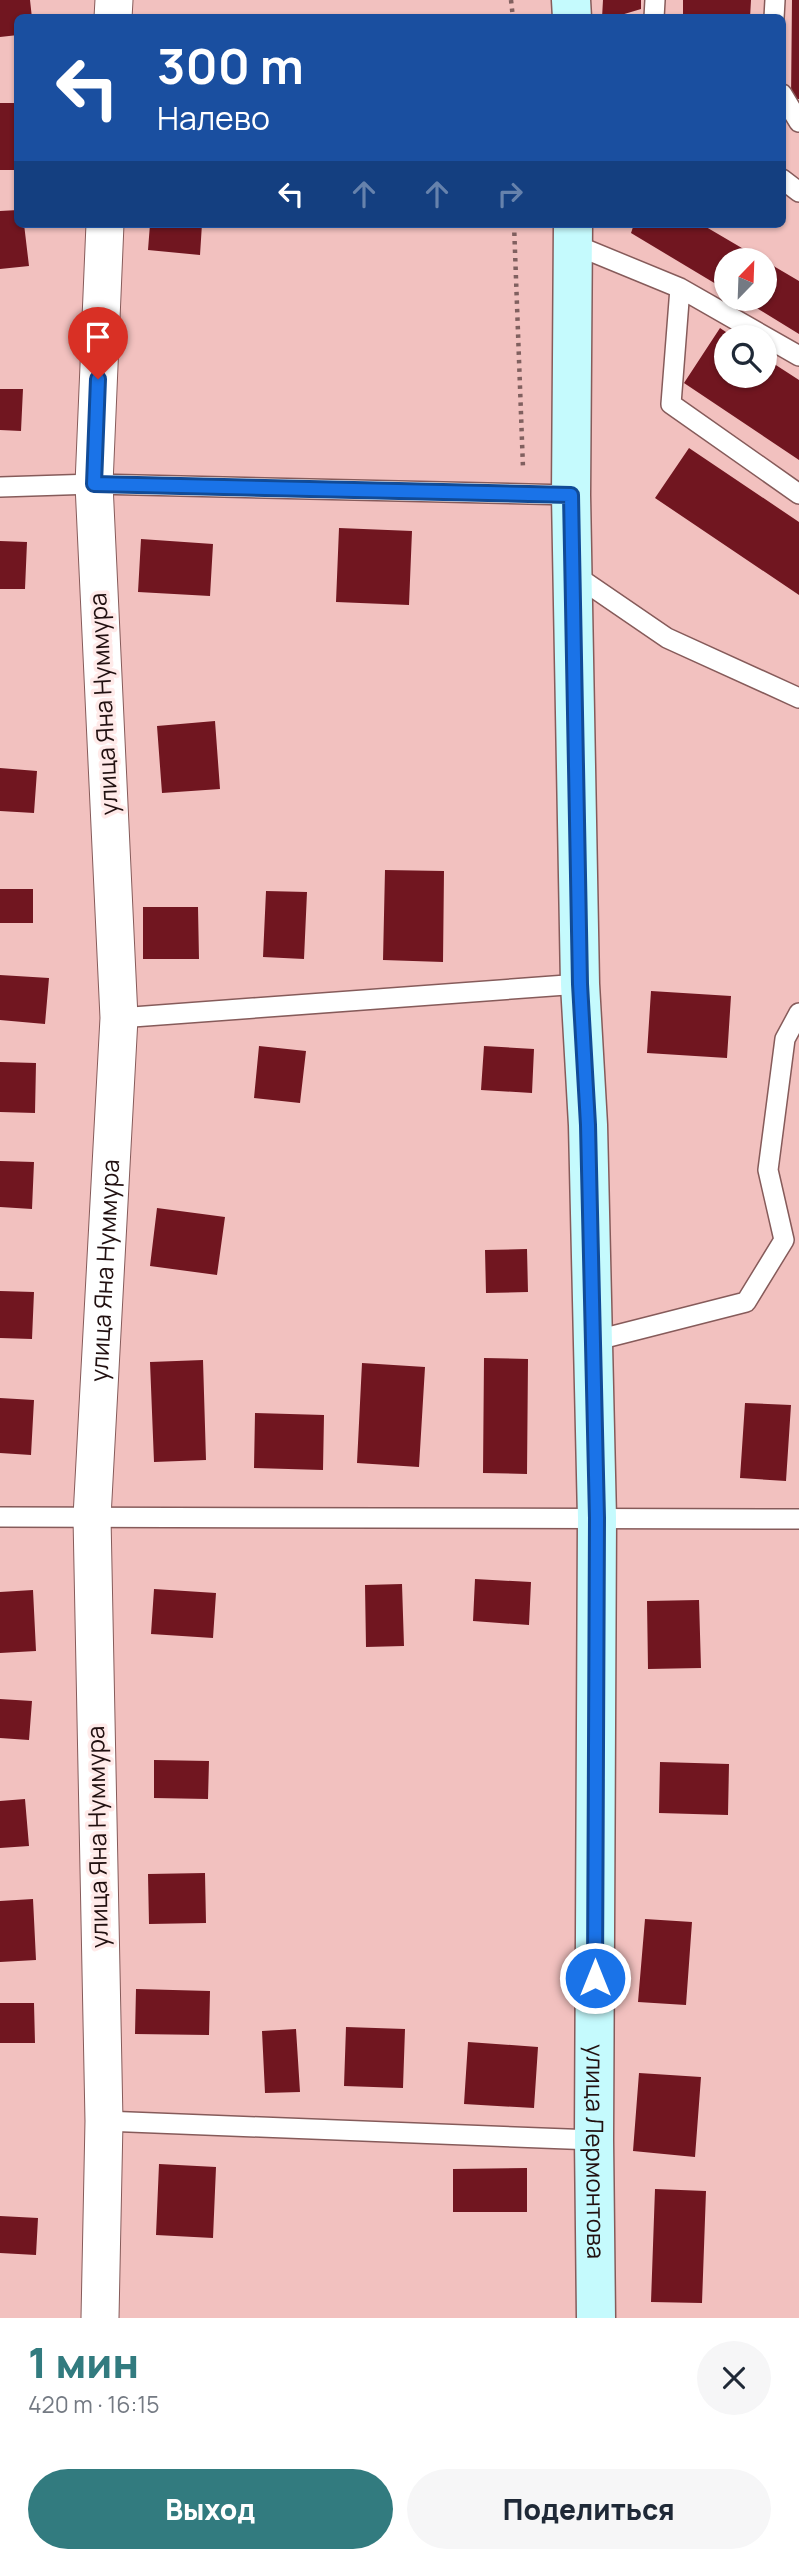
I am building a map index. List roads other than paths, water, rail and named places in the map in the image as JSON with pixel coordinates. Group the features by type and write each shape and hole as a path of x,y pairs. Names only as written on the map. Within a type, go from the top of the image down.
{"street":[{"name":"улица Яна Нуммура","path":"100,2318 104,2121 92,1517 119,1018 94,484 105,228"},
{"name":"улица Лермонтова","path":"573,234 572,573 580,984 588,1125 597,1518 594,2140 596,2318"}],"lane":[{"path":"786,101 799,122"},
{"path":"573,234 680,288 799,356"},
{"path":"680,288 671,404 799,494"},
{"path":"0,487 94,484 571,495"},
{"path":"572,573 667,638 799,698"},
{"path":"119,1018 580,984"},
{"path":"593,1341 746,1302 784,1240 768,1170 785,1040 799,1013"},
{"path":"0,1517 799,1519"},
{"path":"104,2121 594,2140"}]}
